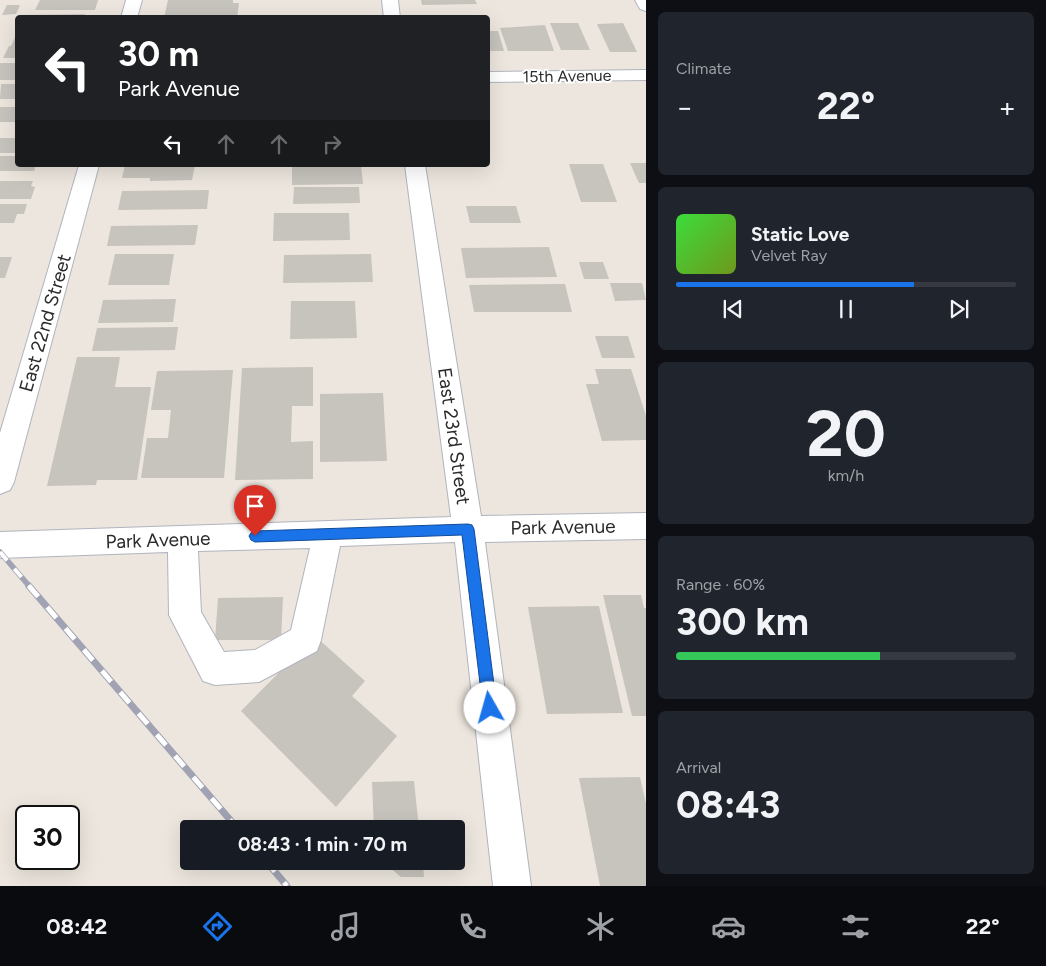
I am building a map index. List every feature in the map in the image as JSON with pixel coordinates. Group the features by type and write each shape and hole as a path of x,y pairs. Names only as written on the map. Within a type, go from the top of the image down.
{"street":[{"path":"130,15 134,0"},
{"path":"390,0 392,15"},
{"path":"643,0 646,6"},
{"name":"15th Avenue","path":"490,77 646,75"},
{"name":"East 22nd Street","path":"0,482 88,167"},
{"name":"East 23rd Street","path":"415,167 468,529 512,886"},
{"name":"Park Avenue","path":"0,545 468,529 646,526"},
{"path":"183,539 185,615 215,669 259,666 305,640 328,534"}],"building":[{"path":"40,0 98,0 95,10 35,10"},
{"path":"168,0 233,0 233,3 239,3 237,15 165,15"},
{"path":"421,0 475,0 477,4 422,5"},
{"path":"7,5 20,5 16,14 2,15"},
{"path":"85,14 85,15 20,15"},
{"path":"550,23 578,23 590,50 561,50"},
{"path":"623,23 637,52 610,52 597,24"},
{"path":"545,25 554,51 508,51 500,28"},
{"path":"490,31 498,31 504,51 490,51"},
{"path":"15,37 15,58 3,58 9,46 11,46"},
{"path":"0,63 15,63 15,80 0,80"},
{"path":"1,84 15,84 15,99 0,99"},
{"path":"0,107 15,107 15,122 0,122"},
{"path":"0,138 15,138 15,153 0,153"},
{"path":"0,156 15,156 15,167 35,167 34,171 0,171"},
{"path":"630,163 646,163 646,183 639,183"},
{"path":"569,164 603,164 617,202 581,202"},
{"path":"125,167 195,167 192,180 150,181 150,178 122,178"},
{"path":"292,167 361,167 363,184 292,185"},
{"path":"0,181 33,181 31,186 35,187 31,199 0,199"},
{"path":"294,187 359,187 360,203 293,204"},
{"path":"209,190 207,209 118,210 122,191"},
{"path":"0,204 27,204 24,214 17,214 14,223 0,223"},
{"path":"466,206 516,206 521,223 470,223"},
{"path":"274,213 349,213 350,240 273,241"},
{"path":"198,225 195,245 107,246 111,226"},
{"path":"549,247 557,277 466,278 461,248"},
{"path":"115,254 174,254 169,285 108,285"},
{"path":"371,254 373,282 283,283 284,255"},
{"path":"0,257 12,257 5,278 0,278"},
{"path":"579,262 603,262 609,279 584,279"},
{"path":"610,283 642,283 646,300 615,301"},
{"path":"565,284 572,312 474,312 469,285"},
{"path":"176,299 173,322 98,323 103,300"},
{"path":"291,301 355,301 357,338 290,339"},
{"path":"178,327 175,350 92,351 97,328"},
{"path":"595,336 628,336 635,358 602,358"},
{"path":"77,357 120,357 115,387 151,387 137,480 97,480 96,485 47,486"},
{"path":"313,367 313,406 292,406 291,442 313,441 313,479 235,480 242,368"},
{"path":"595,369 631,369 646,416 646,440 602,441 586,384 599,384"},
{"path":"233,370 224,478 141,478 147,438 168,438 171,410 151,410 157,371"},
{"path":"383,393 387,461 320,462 320,394"},
{"path":"603,595 641,595 644,608 646,608 646,716 632,716"},
{"path":"283,597 281,640 215,640 218,598"},
{"path":"599,606 623,713 547,714 528,607"},
{"path":"315,636 365,681 352,696 397,736 336,807 241,711"},
{"path":"640,777 646,804 646,886 600,886 579,778"},
{"path":"414,781 418,820 374,820 372,782"},
{"path":"393,870 424,870 424,877 401,877"}],"railway":[{"path":"0,552 30,587"},
{"path":"29,586 230,820"},
{"path":"274,870 287,886"}],"route":[{"path":"255,536 468,529 490,708"}]}
